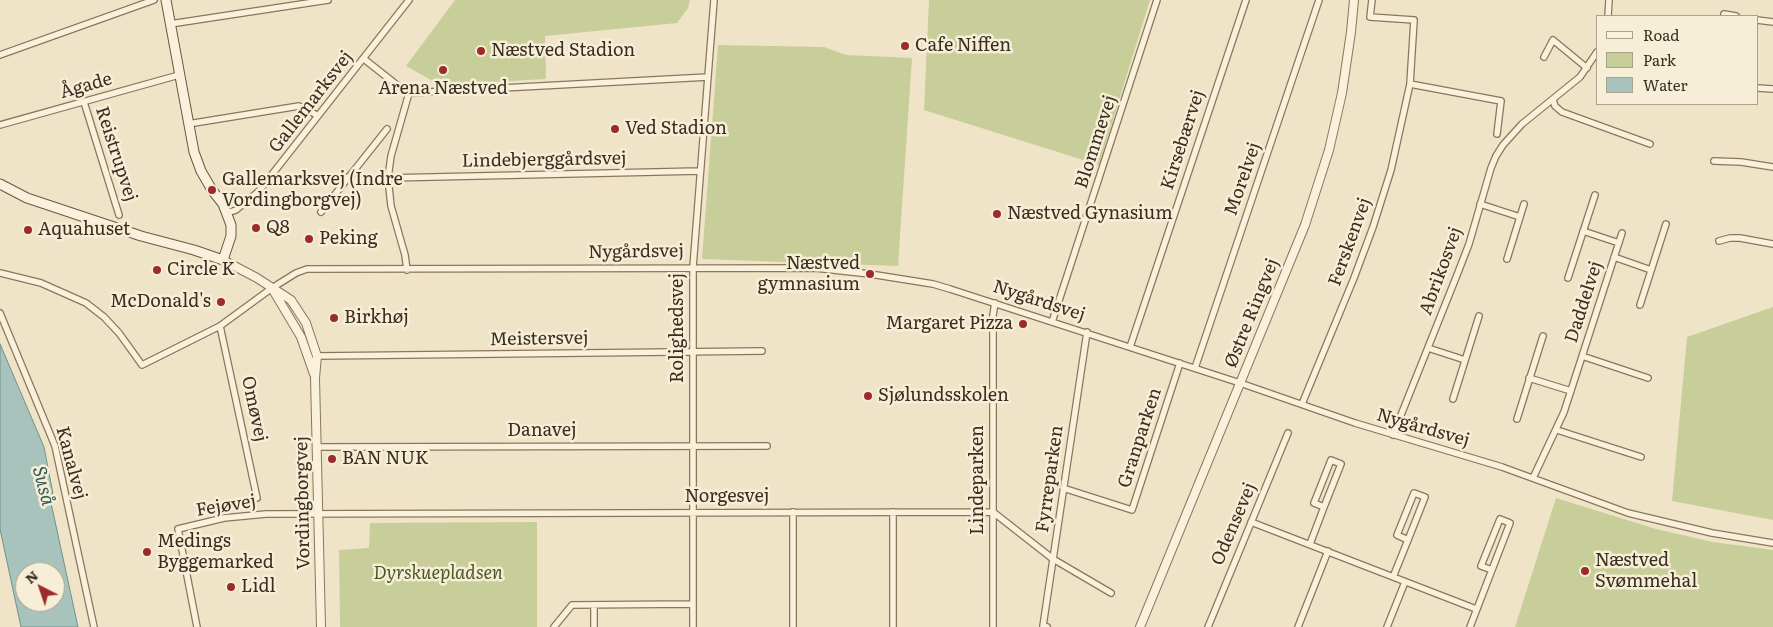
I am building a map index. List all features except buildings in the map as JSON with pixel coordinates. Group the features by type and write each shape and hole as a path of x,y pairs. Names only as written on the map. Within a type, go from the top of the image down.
{"main road":[{"path":"0,184 27,198 141,236 223,260 231,236 231,225 227,213 201,171 194,152 166,0"}],"street":[{"path":"0,55 154,0"},
{"path":"170,24 328,0"},
{"name":"Gallemarksvej","path":"227,213 236,210 259,191 409,0"},
{"name":"Rolighedsvej","path":"693,627 693,267 714,0"},
{"name":"Blommevej","path":"1052,322 1157,0"},
{"name":"Kirsebærvej","path":"1130,347 1246,0"},
{"name":"Morelvej","path":"1195,368 1319,0"},
{"name":"Østre Ringvej","path":"1140,627 1305,225 1329,150 1342,93 1354,0"},
{"name":"Ferskenvej","path":"1302,404 1373,227 1391,170 1410,84 1414,20 1370,17 1372,0"},
{"path":"1608,15 1609,0"},
{"path":"1724,14 1730,15"},
{"path":"1758,20 1773,22"},
{"path":"1544,56 1553,40 1587,68"},
{"name":"Abrikosvej","path":"1394,435 1457,275 1490,168 1503,145 1522,124 1573,84 1587,68 1596,54"},
{"path":"364,59 409,93 708,77"},
{"name":"Ågade","path":"0,125 179,75"},
{"path":"1410,84 1501,101 1497,134"},
{"path":"1758,88 1773,89"},
{"path":"407,270 405,255 391,206 388,178 391,156 409,93"},
{"path":"1554,100 1555,106 1562,112 1650,144"},
{"name":"Reistrupvej","path":"84,102 119,215"},
{"path":"188,124 299,106 318,116"},
{"path":"322,212 387,128"},
{"path":"1714,161 1741,162 1773,168"},
{"name":"Lindebjerggårdsvej","path":"348,178 358,182 388,178 700,171"},
{"name":"Daddelvej","path":"1568,278 1595,195"},
{"path":"1480,204 1520,217"},
{"path":"1507,259 1524,204"},
{"path":"1640,305 1666,224"},
{"name":"Daddelvej","path":"1583,231 1619,243"},
{"name":"Daddelvej","path":"1533,478 1557,430 1622,233"},
{"path":"1719,241 1740,238 1773,244"},
{"name":"Daddelvej","path":"1614,257 1651,270"},
{"name":"Vordingborgvej","path":"223,260 257,278 291,300 306,324 317,356 315,378 321,627"},
{"name":"Nygårdsvej","path":"0,273 42,283 86,303 104,317 114,328 142,365 220,326 272,288 296,273 307,269 407,270 693,267 838,269 933,284 996,303 1355,423 1484,461 1628,513 1712,533 1773,542"},
{"name":"Vordingborgvej","path":"272,288 301,337 315,378"},
{"name":"Lindeparken","path":"993,627 993,315 996,303"},
{"name":"Kanalvej","path":"0,313 55,446 94,627"},
{"path":"1453,399 1479,316"},
{"name":"Omøvej","path":"220,326 257,498"},
{"name":"Fyrreparken","path":"1047,627 1043,626 1086,332"},
{"name":"Daddelvej","path":"1517,418 1543,336"},
{"path":"1428,348 1465,360"},
{"name":"Meistersvej","path":"317,356 762,351"},
{"name":"Daddelvej","path":"1582,356 1648,378"},
{"name":"Granparken","path":"1064,488 1132,510 1180,363"},
{"path":"1529,378 1571,391"},
{"path":"1557,430 1641,457"},
{"name":"Odensevej","path":"1208,627 1288,433"},
{"name":"Danavej","path":"317,447 767,446"},
{"path":"1310,544 1341,464 1330,460 1314,503 1324,507"},
{"path":"1393,577 1408,540 1425,497 1414,493 1397,535 1408,540"},
{"path":"793,512 793,627"},
{"path":"893,512 893,627"},
{"path":"993,512 1053,559 1111,593"},
{"name":"Norgesvej","path":"318,514 993,512"},
{"name":"Fejøvej","path":"197,627 178,529 224,518 266,514 318,514"},
{"path":"1470,627 1476,609 1492,570 1510,523 1500,519 1482,566 1492,570"},
{"path":"1251,522 1476,609"},
{"path":"1298,627 1328,552"},
{"path":"1387,627 1405,582"},
{"path":"554,627 572,605 693,604"},
{"path":"594,605 594,627"}],"green space":[{"name":"Næstved Stadion","path":"455,0 690,0 688,8 677,23 545,36 546,79 440,85 406,66"},
{"path":"929,0 1150,0 1099,165 924,110"},
{"path":"718,45 824,47 846,55 912,58 898,266 702,259"},
{"path":"1773,307 1773,520 1672,501 1687,337"},
{"path":"1556,498 1656,529 1713,542 1773,550 1773,627 1515,627"},
{"name":"Dyrskuepladsen","path":"537,522 537,627 340,627 339,550 369,548 370,523"}],"water":[{"name":"Suså","path":"0,344 44,447 54,499 51,503 64,562 15,562 15,599 0,529"},
{"path":"65,567 78,627 21,627 18,612 65,612"}],"place":[{"name":"Cafe Niffen","path":"905,46"},
{"name":"Næstved Stadion","path":"481,51"},
{"name":"Arena Næstved","path":"443,70"},
{"name":"Ved Stadion","path":"615,129"},
{"name":"Gallemarksvej (Indre Vordingborgvej)","path":"212,190"},
{"name":"Næstved Gynasium","path":"997,214"},
{"name":"Q8","path":"256,228"},
{"name":"Aquahuset","path":"28,230"},
{"name":"Peking","path":"309,239"},
{"name":"Circle K","path":"157,270"},
{"name":"Næstved gymnasium","path":"870,274"},
{"name":"McDonald's","path":"221,302"},
{"name":"Birkhøj","path":"334,318"},
{"name":"Margaret Pizza","path":"1023,324"},
{"name":"Sjølundsskolen","path":"868,396"},
{"name":"BAN NUK","path":"332,459"},
{"name":"Medings Byggemarked","path":"147,552"},
{"name":"Næstved Svømmehal","path":"1585,571"},
{"name":"Lidl","path":"231,587"}]}
